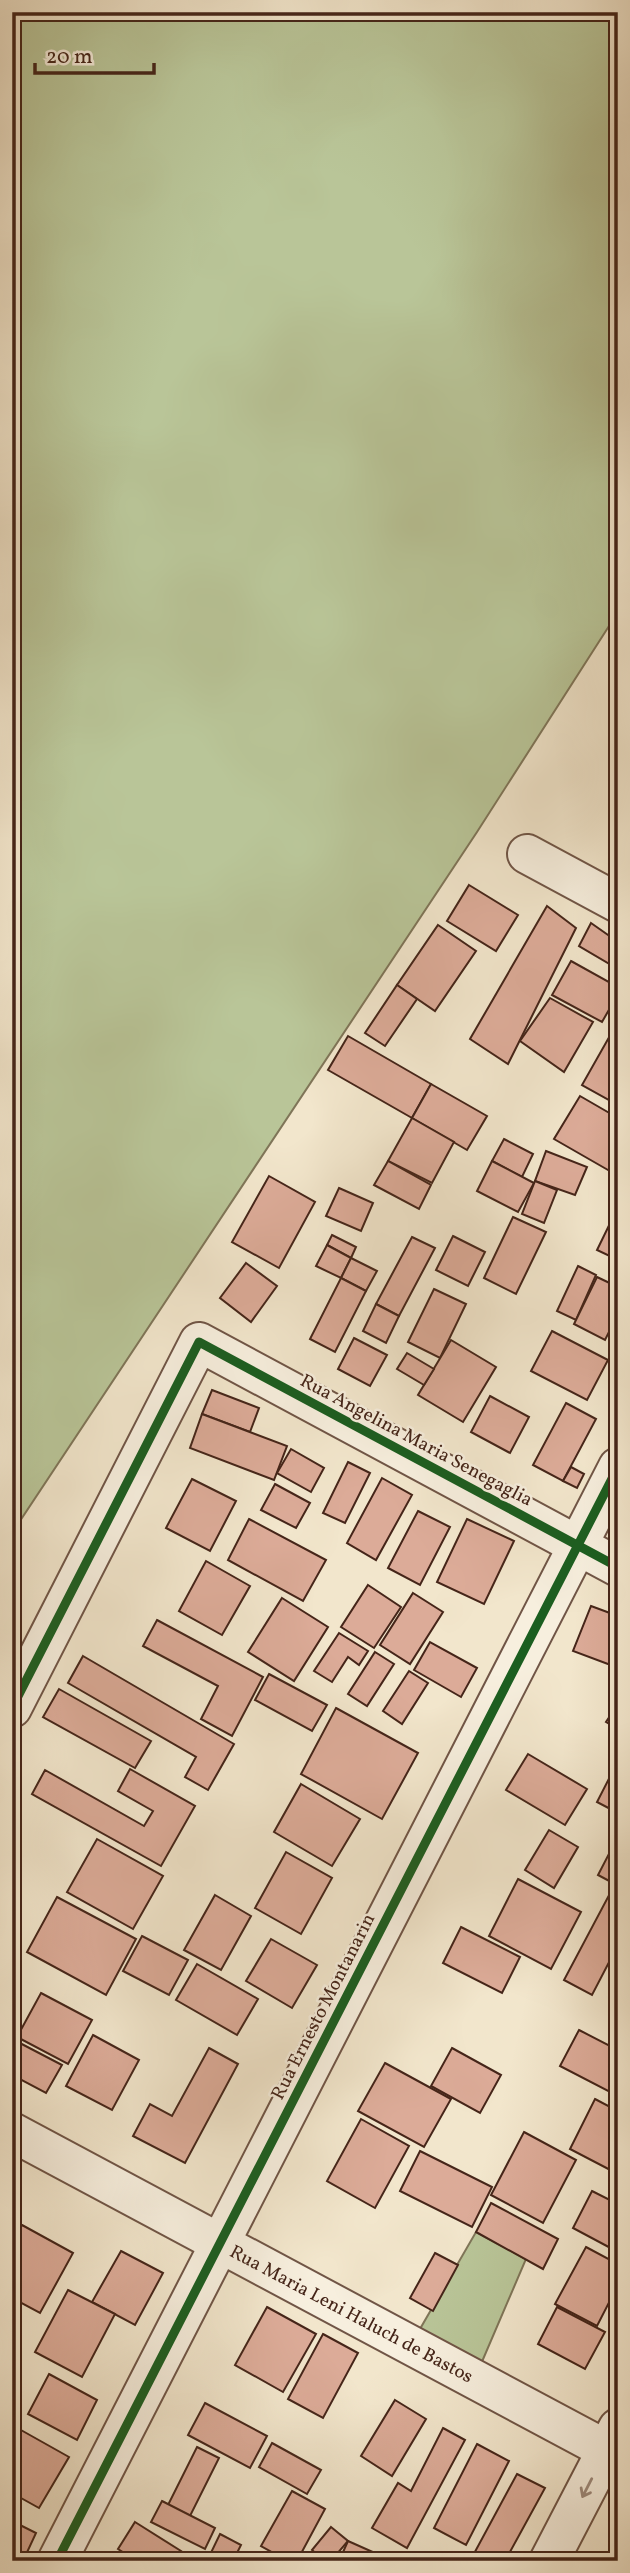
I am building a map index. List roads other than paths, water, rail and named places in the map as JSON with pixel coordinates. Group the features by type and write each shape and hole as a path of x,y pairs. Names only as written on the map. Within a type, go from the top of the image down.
{"street":[{"path":"527,854 618,903"},
{"name":"Rua Angelina Maria Senegaglia","path":"12,1708 199,1342 618,1567"},
{"name":"Rua Ernesto Montanarin","path":"57,2561 618,1467"},
{"name":"Rua Maria Leni Haluch de Bastos","path":"12,2132 614,2444"},
{"path":"549,2561 614,2444"}]}
